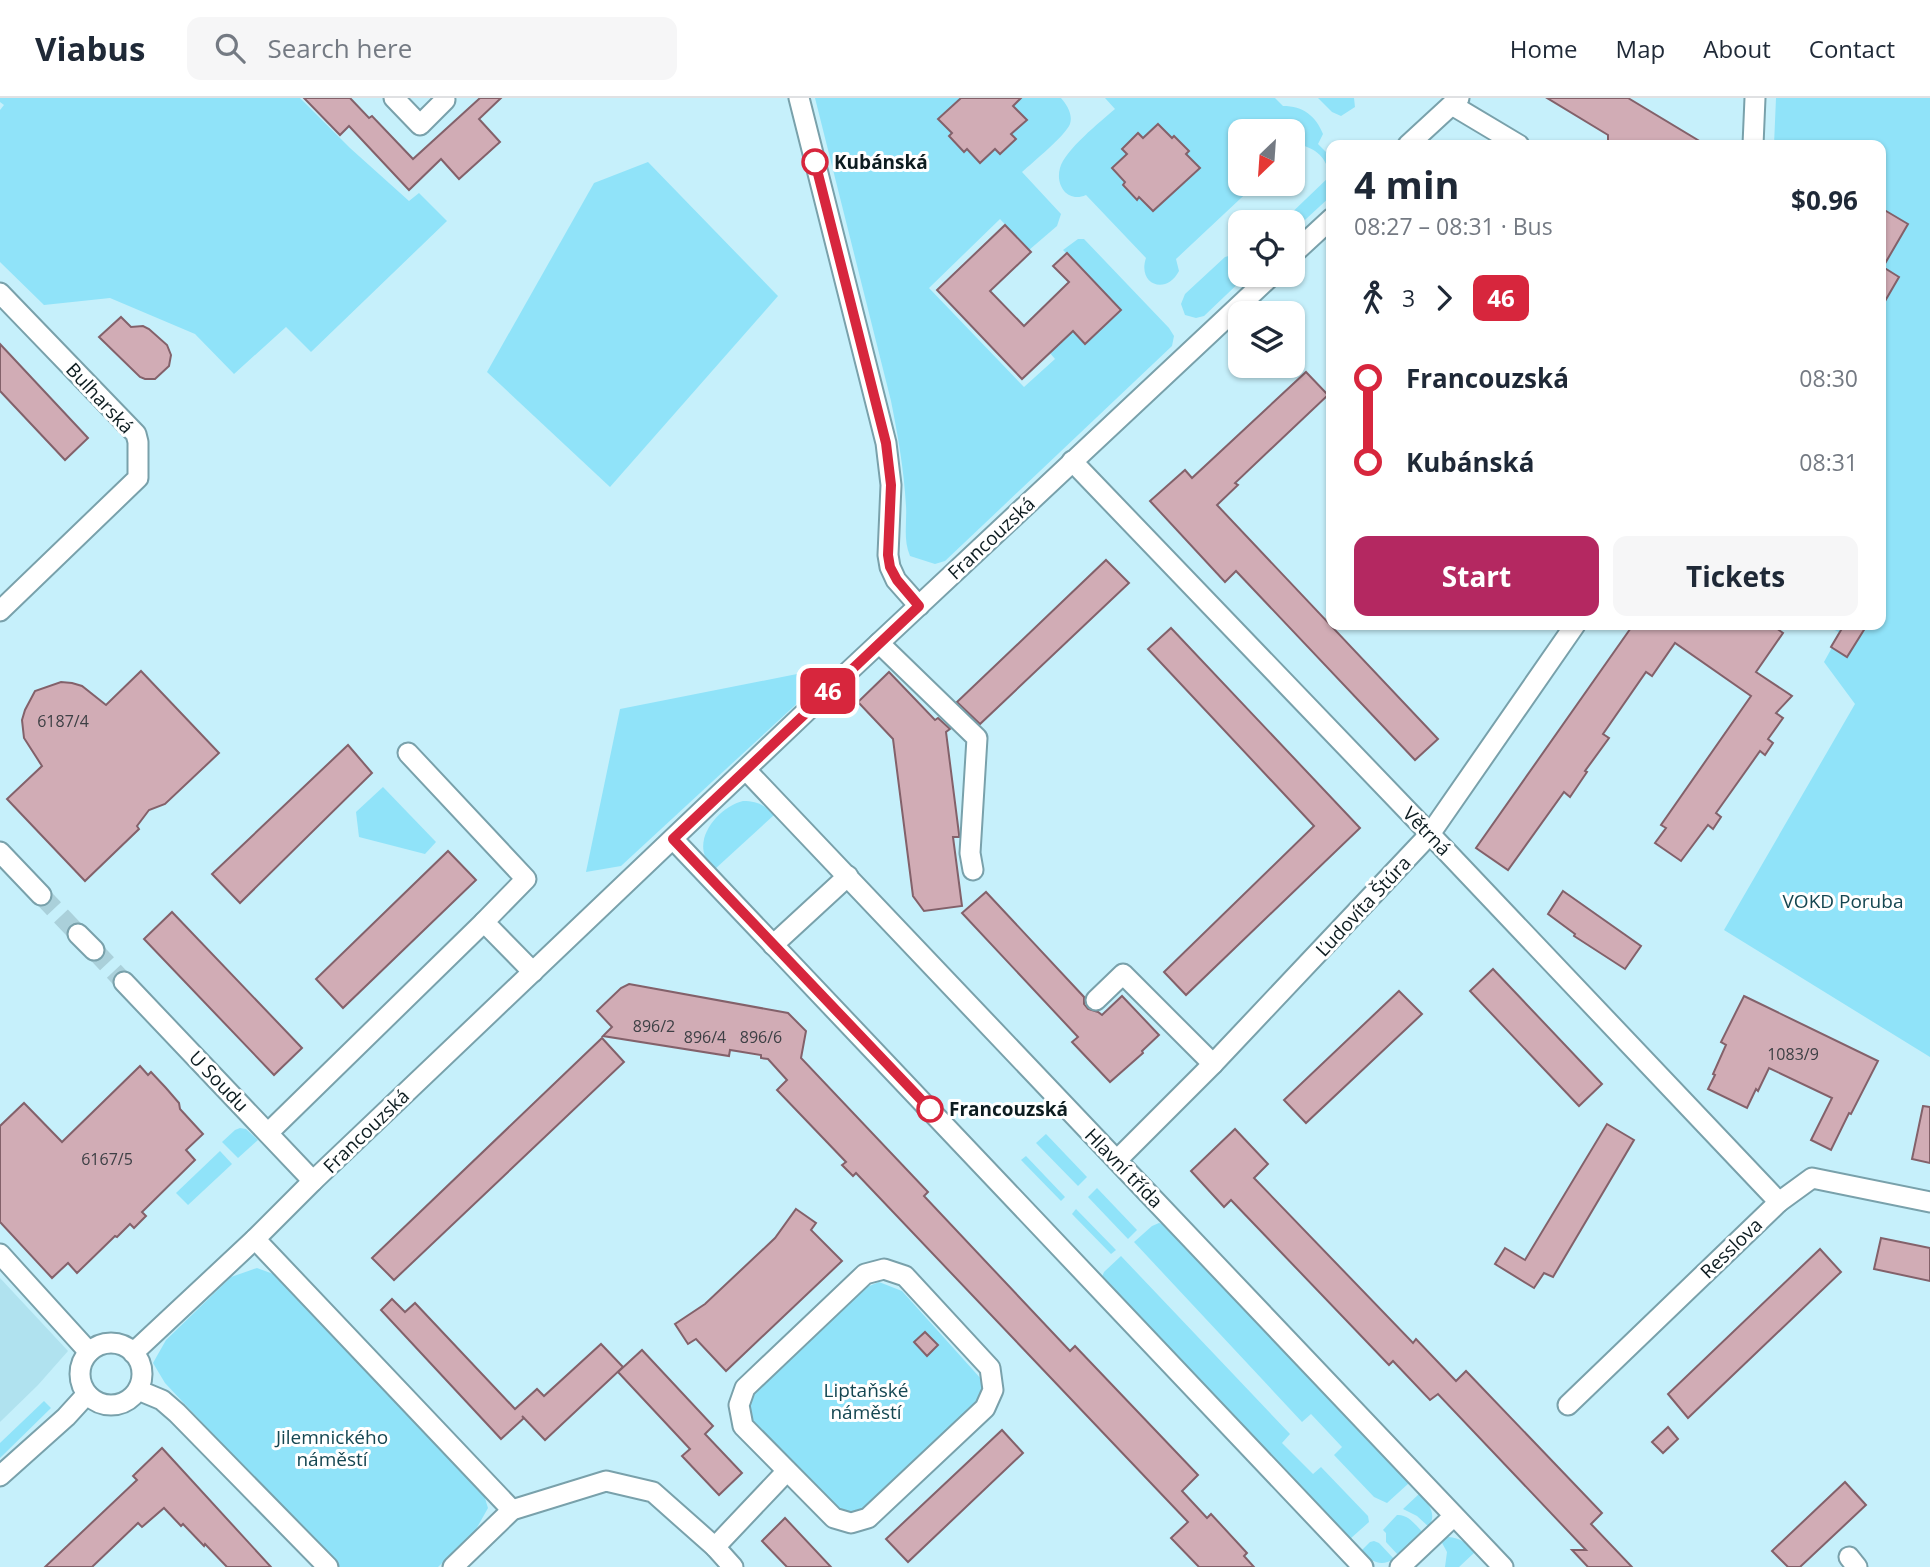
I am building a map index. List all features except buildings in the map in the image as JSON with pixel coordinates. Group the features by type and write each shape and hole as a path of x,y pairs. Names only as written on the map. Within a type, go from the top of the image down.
{"street":[{"path":"394,98 420,125 445,100"},
{"path":"799,98 886,443 891,485 888,555 890,567 897,580 919,606"},
{"path":"1753,140 1755,98"},
{"path":"1413,140 1455,102 1511,140"},
{"path":"1305,243 1326,224"},
{"name":"Francouzská","path":"133,1353 879,643 1259,287"},
{"name":"Bulharská","path":"0,293 136,434 138,442 138,478 4,601"},
{"name":"Větrná","path":"1072,461 1779,1202"},
{"name":"Ľudovíta Štúra","path":"1117,1160 1213,1064 1430,834 1572,630"},
{"path":"879,643 977,738 970,853 973,870"},
{"path":"268,1133 526,880 408,753"},
{"name":"Hlavní třída","path":"746,770 1503,1567"},
{"path":"673,839 1363,1567"},
{"path":"0,852 41,895"},
{"path":"774,945 848,876"},
{"path":"484,922 533,972"},
{"path":"78,934 94,950"},
{"path":"1096,1000 1123,974 1213,1064"},
{"name":"U Soudu","path":"124,982 313,1181"},
{"name":"Resslova","path":"1568,1405 1779,1202 1812,1178 1930,1202"},
{"path":"255,1239 512,1510"},
{"path":"0,1254 89,1352"},
{"path":"884,1269 905,1276 990,1368 993,1390 985,1408 869,1518 851,1524 834,1518 787,1471 743,1426 739,1405 745,1388 865,1274 884,1269"},
{"path":"111,1343 127,1347 133,1353 138,1359 142,1374 138,1390 126,1401 109,1405 87,1394 80,1372 89,1352 111,1343"},
{"path":"138,1390 162,1400 177,1413 328,1567"},
{"path":"0,1476 66,1417 87,1394"},
{"path":"715,1547 787,1471"},
{"path":"453,1567 512,1510 606,1481 653,1492 715,1547 733,1567"},
{"path":"1401,1567 1454,1516"}],"shaded area":[{"path":"0,1278 68,1351 0,1422"}],"green space":[{"path":"0,98 300,98 409,201 419,193 447,221 311,352 286,327 234,374 195,334 110,298 44,305 0,262 0,110 4,105"},
{"path":"815,98 1061,98 1070,113 1070,124 1056,142 1022,172 1061,214 1057,226 1029,250 1000,219 929,288 1024,387 1055,359 1050,353 1073,331 1085,344 1121,310 1063,250 1078,239 1084,239 1174,336 1172,346 945,561 935,564 910,556 908,550 904,479 891,401"},
{"path":"1105,98 1275,98 1283,106 1303,110 1313,117 1323,134 1318,144 1326,152 1326,164 1320,155 1306,147 1306,119 1228,119 1228,196 1243,196 1176,259 1179,271 1173,279 1160,285 1154,284 1146,275 1146,258 1086,195 1074,197 1061,187 1059,175 1063,161 1084,137 1115,109"},
{"path":"1318,98 1354,98 1355,107 1341,116 1332,112"},
{"name":"VOKD Poruba","path":"1776,98 1930,98 1930,1057 1724,930 1855,704 1824,662 1840,633 1835,630 1886,630 1886,140 1774,140"},
{"path":"648,162 778,296 610,487 487,372 594,183"},
{"path":"1326,180 1326,201 1305,220 1305,210 1295,210"},
{"path":"1228,256 1228,287 1234,287 1204,316 1196,318 1185,315 1181,304 1185,294"},
{"path":"807,672 817,685 621,866 586,872 620,709"},
{"path":"383,787 436,842 425,854 359,837 356,812"},
{"path":"743,801 760,804 774,815 715,869 706,858 704,838 719,815"},
{"path":"240,1128 246,1129 258,1140 238,1158 222,1142"},
{"path":"1046,1134 1087,1177 1078,1186 1036,1143"},
{"path":"220,1151 232,1164 188,1205 176,1193"},
{"path":"1026,1156 1065,1197 1061,1201 1021,1160"},
{"path":"1097,1188 1137,1230 1128,1239 1088,1197"},
{"path":"1076,1209 1116,1250 1111,1254 1072,1214"},
{"path":"1159,1223 1163,1224 1409,1483 1387,1503 1374,1497 1334,1455 1342,1447 1311,1414 1302,1422 1134,1242"},
{"path":"1121,1256 1290,1434 1282,1443 1313,1474 1321,1467 1368,1516 1369,1522 1350,1539 1104,1280 1104,1272"},
{"name":"Jilemnického náměstí","path":"257,1268 276,1275 484,1495 488,1508 474,1533 438,1567 337,1567 165,1383 153,1363 166,1340 231,1277"},
{"name":"Liptaňské náměstí","path":"879,1282 902,1291 982,1380 982,1397 974,1415 869,1514 835,1514 753,1428 747,1412 748,1397 862,1289"},
{"path":"44,1401 51,1408 0,1458 0,1443"},
{"path":"1419,1494 1432,1513 1429,1527 1417,1516 1403,1509"},
{"path":"1397,1515 1408,1518 1423,1533 1399,1556 1386,1542 1386,1533 1383,1530"},
{"path":"1448,1537 1463,1542 1475,1552 1459,1567 1445,1567 1447,1552 1441,1541"},
{"path":"1374,1541 1394,1559 1380,1563 1365,1555 1361,1551"}],"tunnel":[{"path":"41,895 78,934"},
{"path":"94,950 124,982"}],"bus line":[{"name":"46","path":"815,162 886,443 891,485 888,555 890,567 897,580 919,606 673,839 930,1109"}],"place":[{"name":"Kubánská","path":"815,162"},
{"name":"Francouzská","path":"930,1109"}]}
